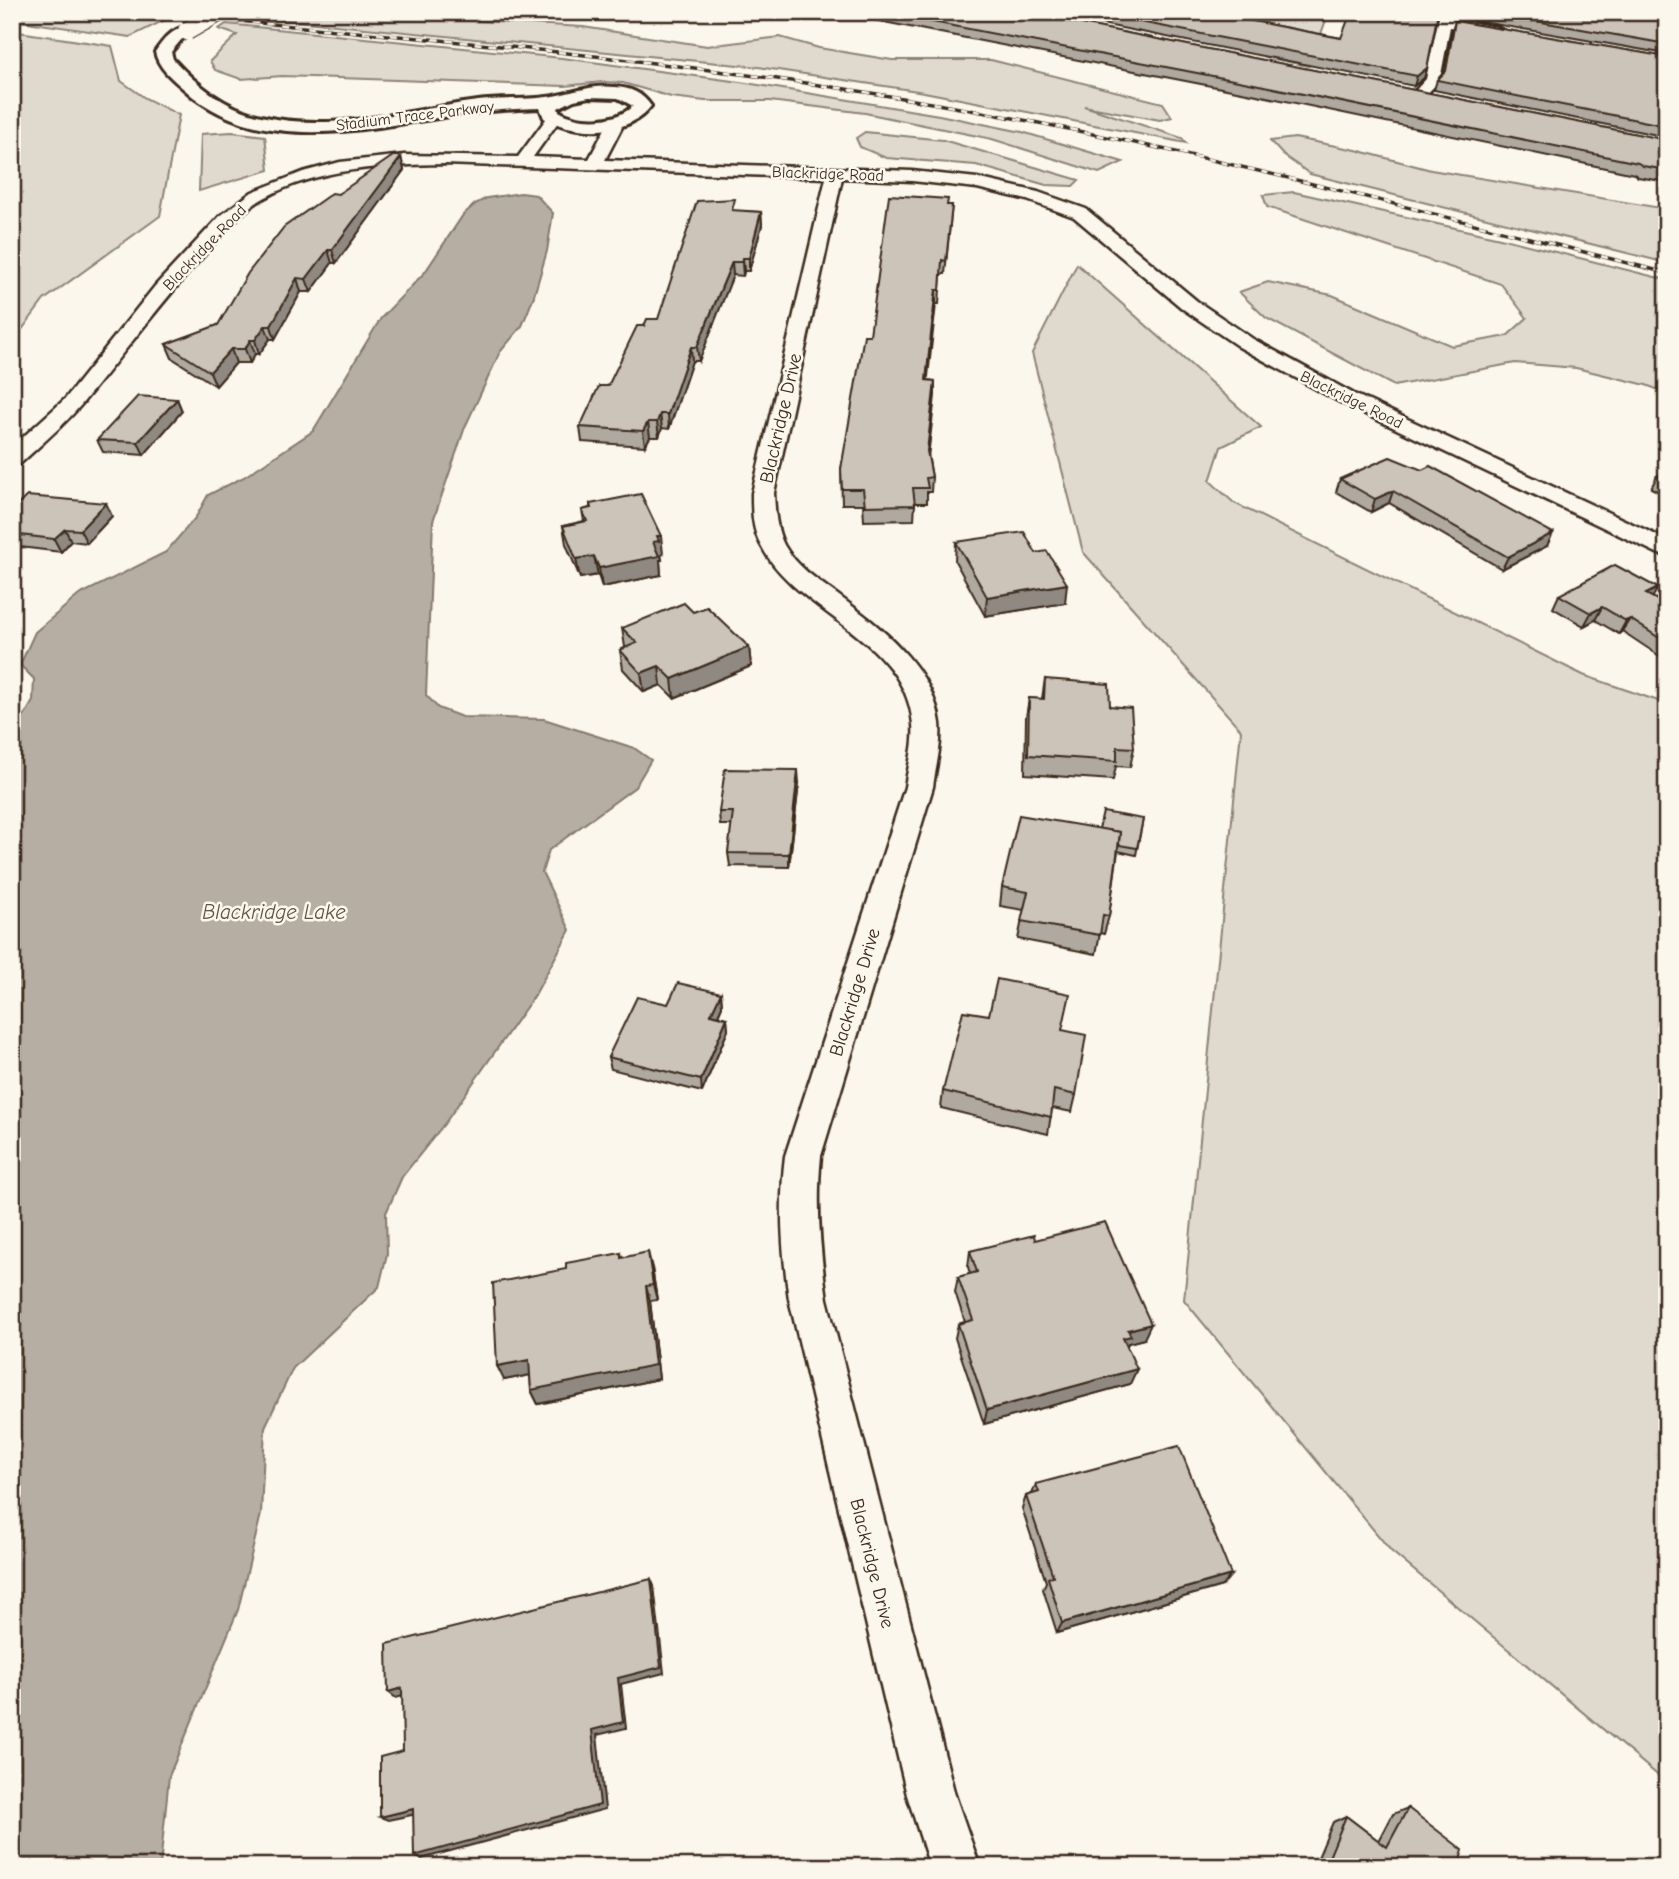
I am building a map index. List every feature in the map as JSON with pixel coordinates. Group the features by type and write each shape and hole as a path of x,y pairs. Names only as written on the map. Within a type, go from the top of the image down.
{"street":[{"name":"Stadium Trace Parkway","path":"220,12 168,44 163,52 166,60 205,97 223,110 244,117 292,125 323,126 490,105 557,114 585,124 610,122 638,113 642,106 640,102 621,93 600,91 568,95 557,114"},
{"path":"1419,94 1433,80 1444,17 1507,33"},
{"path":"1400,91 1442,99"},
{"path":"522,162 557,114"},
{"path":"544,162 562,132 557,114"},
{"path":"595,164 614,127 610,122"},
{"name":"Blackridge Road","path":"12,459 72,403 162,290 226,220 258,195 309,175 374,162 431,159 835,173 977,183 1032,196 1080,213 1105,232 1160,283 1246,343 1348,398 1667,549"},
{"name":"Blackridge Drive","path":"835,173 765,484 765,525 775,550 797,576 848,615 896,659 917,688 923,709 927,743 919,787 803,1156 798,1197 800,1247 808,1299 931,1794 955,1867"}],"shaded area":[{"path":"12,12 93,12 167,19 130,37 12,20"},
{"path":"273,12 380,12 428,18 583,27 707,46 780,37 819,48 892,60 991,60 1163,103 1172,117 1160,120 1084,106 1182,138 1186,143 924,92 758,67 255,17"},
{"path":"1198,12 1329,12 1309,66 1265,57 1299,32"},
{"path":"226,24 562,58 740,82 939,115 1022,132 1123,162 1099,173 992,139 865,113 770,101 705,101 671,97 623,83 565,86 282,76 241,79 215,70 210,61 237,35 219,29"},
{"path":"12,31 112,46 121,81 145,98 179,115 160,216 44,300 12,343"},
{"path":"232,132 265,136 269,170 199,191 201,134"},
{"path":"865,132 943,140 1079,180 1073,186 1046,185 976,165 886,158 860,147 856,138"},
{"path":"1295,138 1356,150 1431,170 1667,209 1667,263 1310,174 1283,155 1270,141"},
{"path":"1294,192 1500,238 1667,280 1667,393 1646,385 1576,368 1515,363 1394,386 1266,318 1239,292 1268,282 1332,295 1452,346 1507,336 1527,318 1501,284 1267,207 1263,195"},
{"path":"1077,264 1261,427 1221,447 1210,481 1234,503 1583,675 1667,704 1667,1783 1391,1551 1184,1300 1241,730 1083,552 1032,353"}],"water":[{"name":"Blackridge Lake","path":"521,193 536,195 553,213 547,251 522,326 500,352 465,427 433,521 426,695 438,708 462,717 544,719 634,748 651,760 635,787 549,850 542,872 570,930 536,993 445,1123 402,1177 386,1213 387,1254 379,1287 293,1368 265,1427 261,1514 238,1610 169,1776 160,1867 12,1867 12,737 33,701 34,679 20,665 35,632 79,595 166,552 196,517 208,495 244,477 313,431 381,318 425,272 463,215 487,198"}],"building":[{"path":"881,12 1021,12 1667,140 1667,170 1254,84"},
{"path":"1089,12 1205,12 1341,38 1351,12 1438,12 1427,68 1417,76"},
{"path":"1484,12 1667,12 1667,44"},
{"path":"1455,21 1667,57 1667,126 1437,80 1446,71"},
{"path":"393,156 401,157 332,250 328,250 306,279 297,278 271,326 265,326 255,340 250,340 245,349 231,349 210,372 166,344 218,325 248,273 284,227 332,193 338,194"},
{"path":"889,195 948,199 947,205 952,205 946,261 942,260 940,290 936,290 926,380 935,381 927,451 932,477 926,478 928,488 913,488 915,505 865,506 863,489 842,489 841,469 864,335 870,335"},
{"path":"735,199 732,210 761,212 749,258 743,258 742,262 732,262 697,347 691,347 668,414 660,414 657,422 648,422 643,431 580,427 599,386 608,386 637,326 644,326 647,319 658,319 697,201"},
{"path":"138,396 177,399 138,442 97,440"},
{"path":"1390,457 1422,470 1430,466 1553,533 1508,557 1393,491 1375,499 1340,479"},
{"path":"1667,471 1667,480 1657,476"},
{"path":"641,494 661,536 657,536 659,541 653,542 659,556 599,568 594,556 576,559 563,526 587,521 582,510 591,508 590,504"},
{"path":"27,496 106,503 80,530 65,529 54,539 12,534 12,510"},
{"path":"1024,532 1036,553 1047,551 1067,584 987,597 956,542"},
{"path":"1615,565 1658,588 1646,594 1667,605 1667,643 1630,619 1626,621 1602,607 1591,613 1559,595"},
{"path":"684,603 693,612 707,607 749,647 672,679 659,666 641,673 620,650 637,643 622,628"},
{"path":"1045,679 1109,684 1110,706 1131,708 1134,748 1117,747 1117,761 1028,755 1029,698 1044,699"},
{"path":"725,769 798,770 789,854 728,853 733,812 719,812"},
{"path":"1103,812 1143,819 1137,848 1119,845 1120,832 1099,829"},
{"path":"1019,815 1120,832 1109,916 1103,915 1100,935 1021,921 1028,892 1002,887"},
{"path":"997,979 1070,994 1062,1030 1086,1035 1076,1095 1054,1090 1051,1117 943,1091 963,1011 989,1015"},
{"path":"678,983 721,993 711,1014 727,1018 701,1080 608,1057 637,997 668,1004"},
{"path":"1105,1222 1151,1324 1128,1330 1131,1336 1123,1338 1137,1369 987,1410 958,1324 973,1320 958,1277 977,1272 970,1251 1034,1235 1035,1240"},
{"path":"648,1252 653,1285 646,1286 655,1365 531,1390 529,1360 497,1366 493,1283 566,1269 566,1263 621,1253 621,1258"},
{"path":"1179,1446 1231,1575 1062,1623 1048,1578 1053,1576 1026,1496 1039,1492 1036,1484"},
{"path":"651,1579 661,1667 618,1678 623,1722 592,1730 600,1805 414,1856 413,1809 380,1817 380,1757 403,1751 402,1688 388,1692 387,1644"},
{"path":"1408,1808 1463,1850 1460,1860 1469,1867 1325,1867 1346,1816 1387,1847"}],"railway":[{"path":"140,12 559,52 872,93 1150,146 1667,273"}]}
